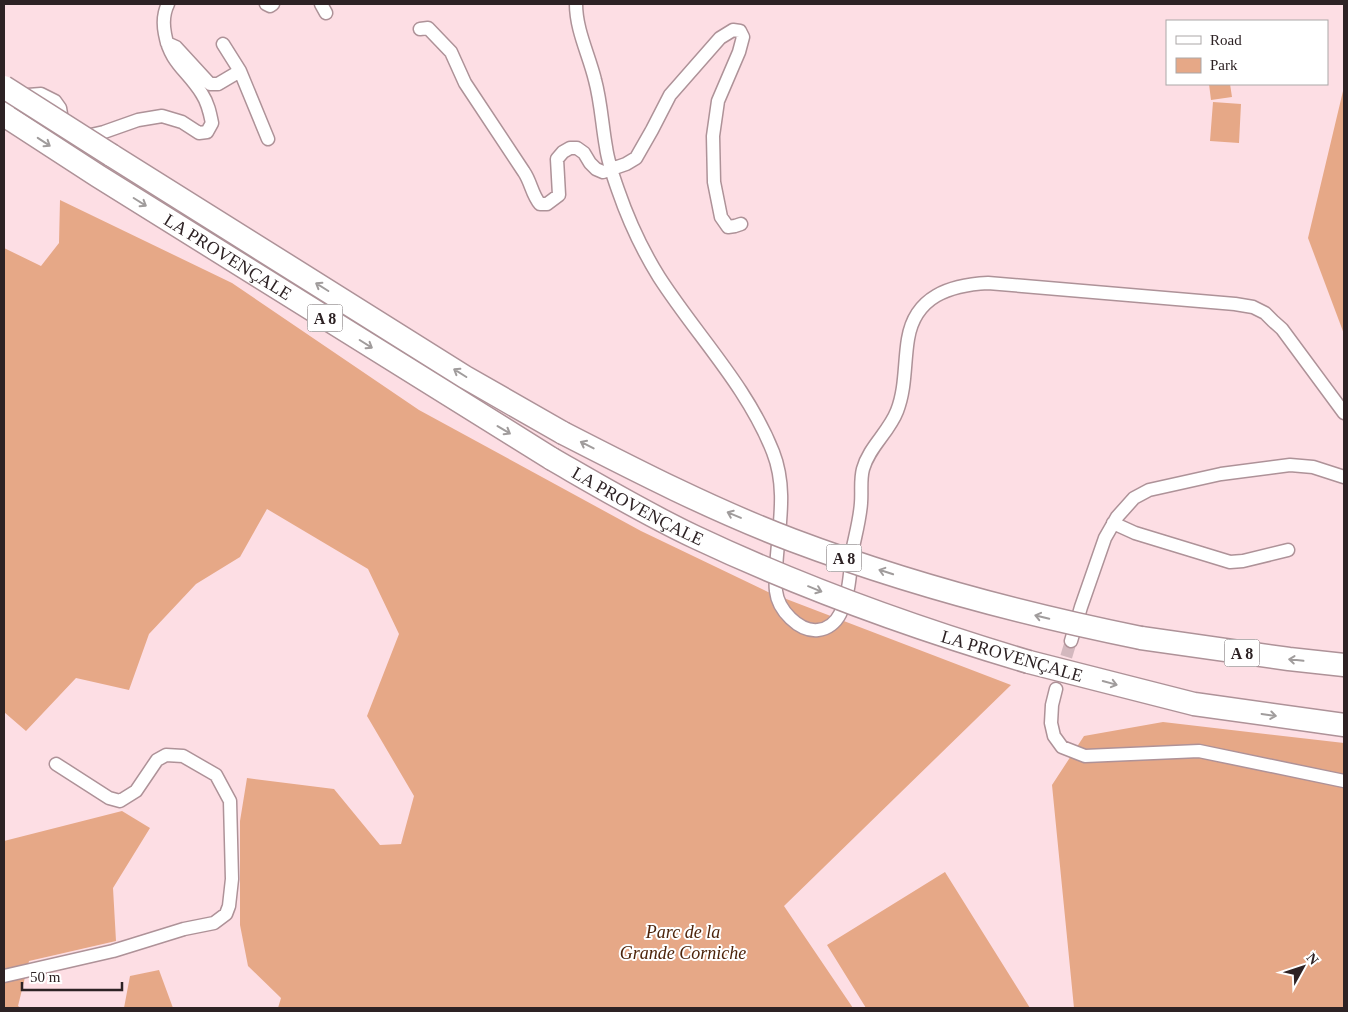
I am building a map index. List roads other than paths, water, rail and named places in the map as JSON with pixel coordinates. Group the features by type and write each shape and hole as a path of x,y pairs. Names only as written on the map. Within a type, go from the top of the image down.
{"highway":[{"name":"LA PROVENÇALE","path":"4,87 465,377 563,433 706,503 791,539 846,559 928,586 1062,622 1141,638 1344,665"},
{"name":"LA PROVENÇALE","path":"4,115 98,176 552,459 661,519 758,566 880,615 953,640 1028,662 1194,704 1344,725"}],"street":[{"path":"4,106 34,94 41,94 50,98 60,108 64,137 70,140 104,132 138,120 162,116 182,122 199,133 206,132 212,123 208,106 202,93 171,55 166,43 164,11 168,4"},
{"path":"266,4 270,6 273,4"},
{"path":"576,4 581,34 595,79 611,170 631,227 660,278 746,399 761,425 774,454 780,475 782,495 776,592 779,602 797,624 817,630 826,628 840,615 847,589 859,518 863,468 897,412 903,385 908,338 914,319 918,311 927,303 954,288 969,284 988,283 1236,304 1252,307 1265,313 1282,329 1344,413"},
{"path":"420,29 428,28 450,52 465,83 527,177 540,204 547,204 559,195 557,159 570,148 577,148 584,153 590,163 596,169 603,172 636,158 670,95 720,38 732,30 740,31 743,38 718,101 713,136 714,182 721,218 728,227 741,224"},
{"path":"166,43 176,47 210,84 218,84 240,71"},
{"path":"223,44 240,71 268,138"},
{"path":"1072,641 1081,607 1105,538 1113,522 1134,498 1148,490 1220,474 1301,465 1330,472 1344,478"},
{"path":"1113,522 1135,533 1230,562 1243,561 1288,550"},
{"path":"1056,689 1052,714 1054,736 1062,747 1085,756 1199,752 1344,781"},
{"path":"4,976 113,951 184,929 214,922 226,914 229,906 232,879 230,801 216,775 183,756 166,755 157,760 136,791 120,801 109,798 56,764"}],"tunnel":[{"path":"1061,674 1071,641"}],"park label":[{"name":"Parc de la Grande Corniche","path":"683,942"}]}
